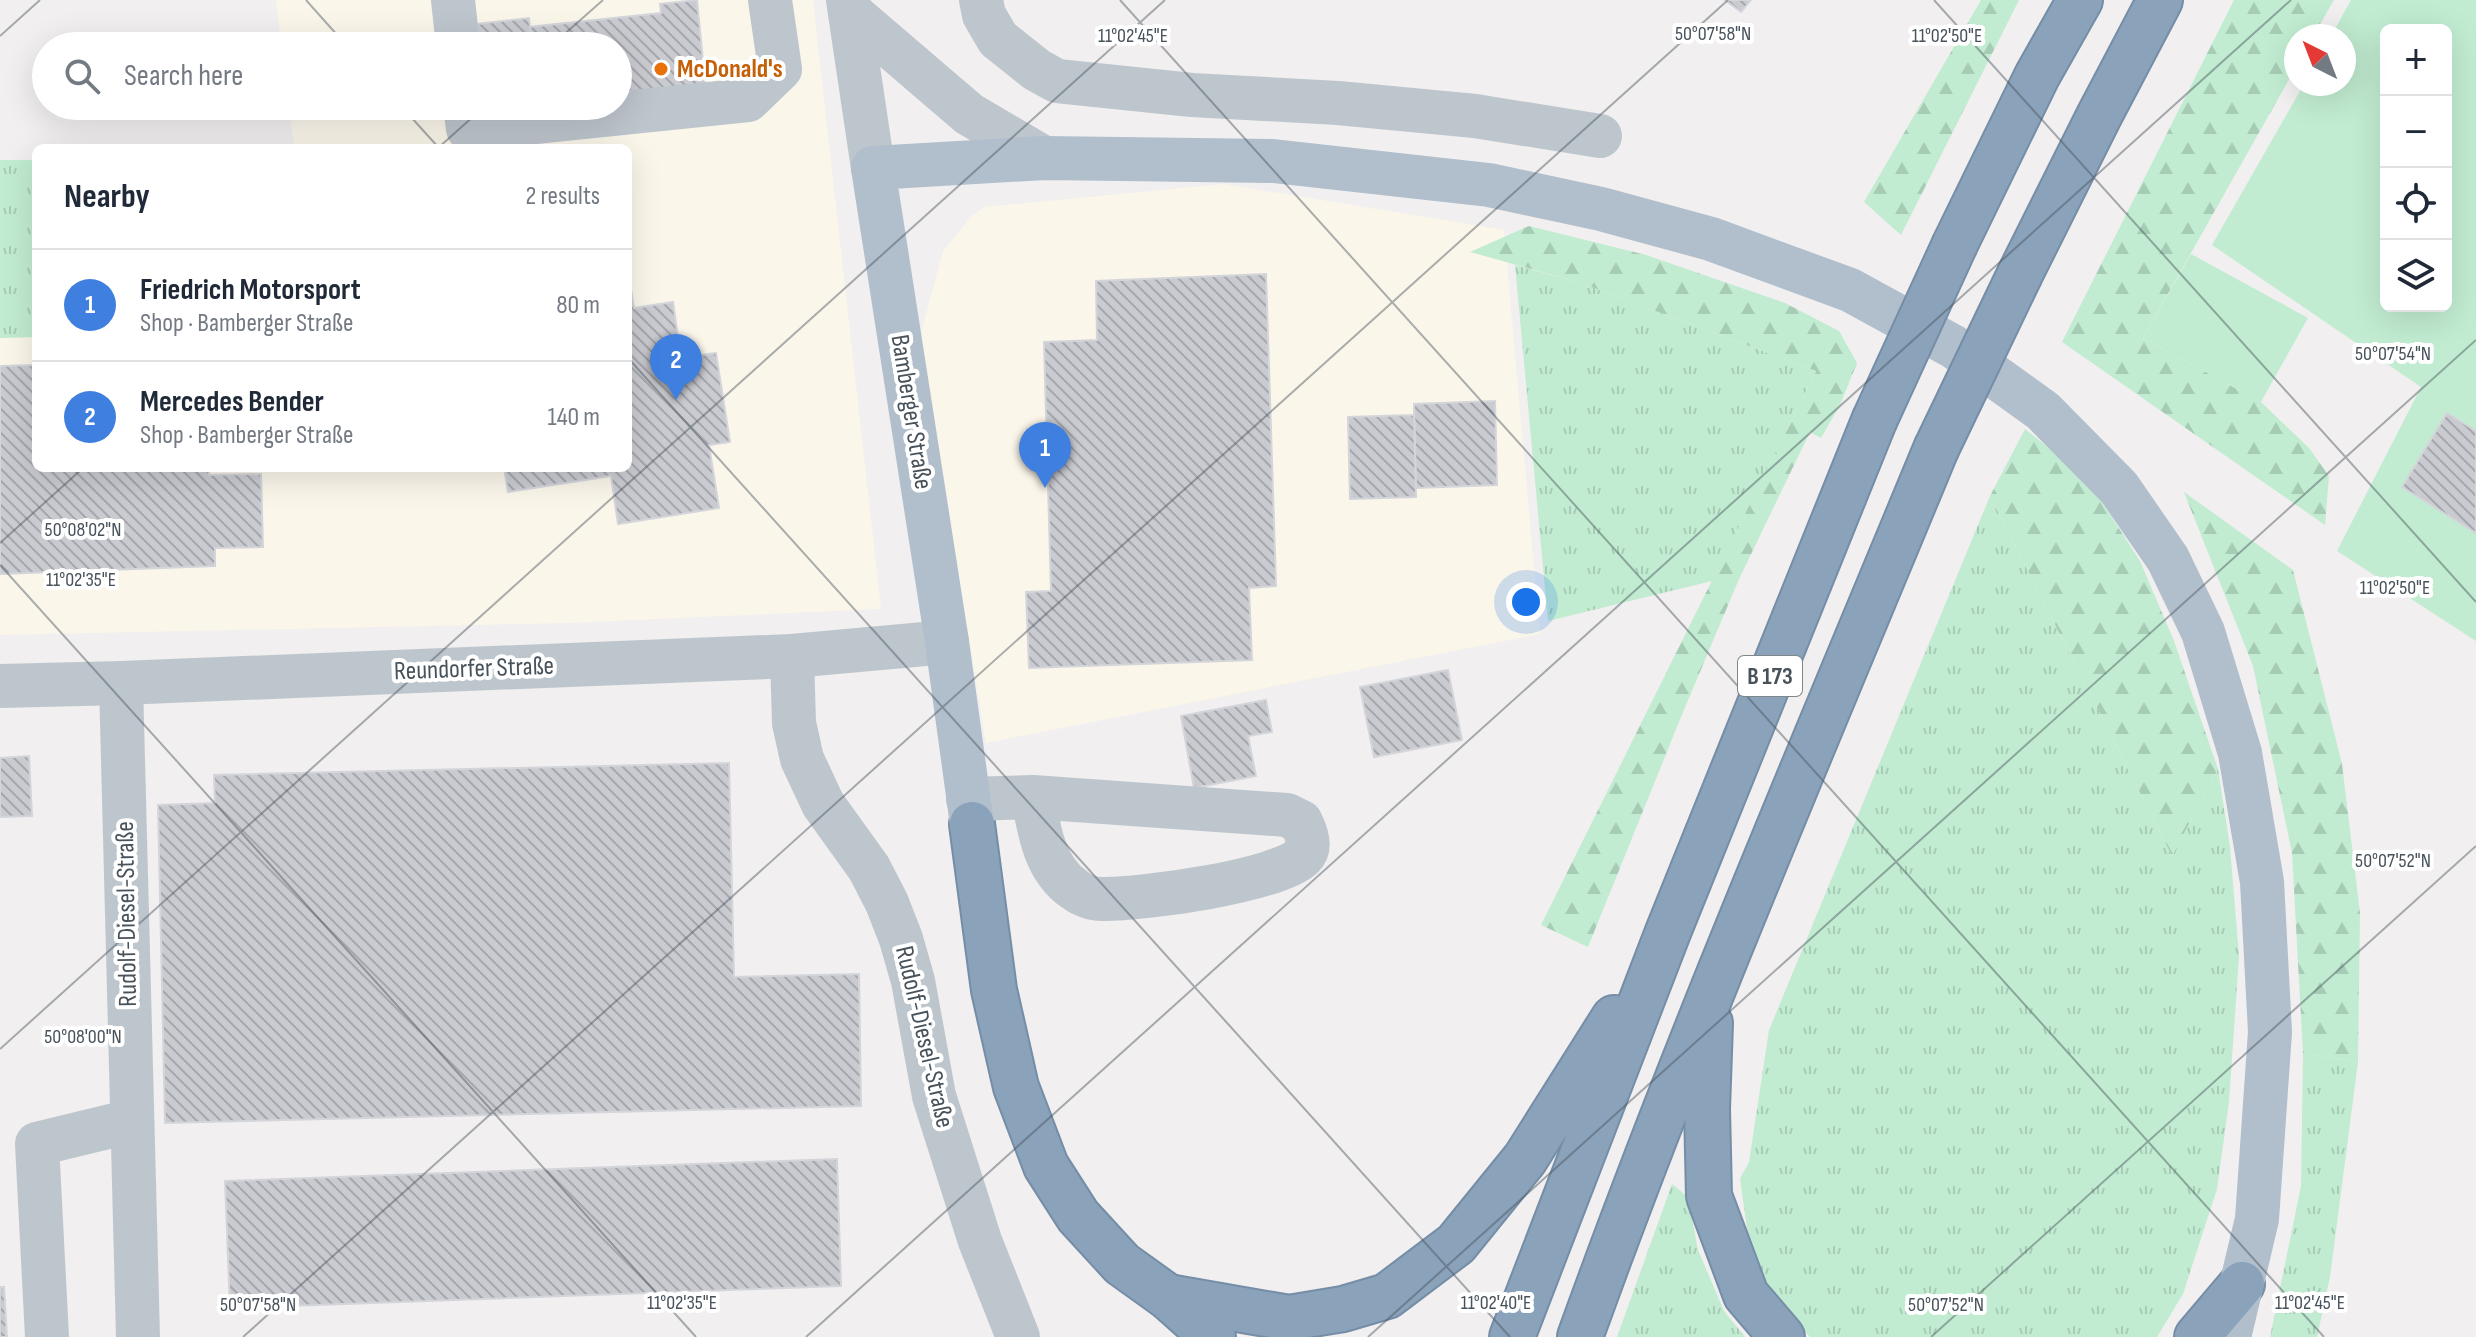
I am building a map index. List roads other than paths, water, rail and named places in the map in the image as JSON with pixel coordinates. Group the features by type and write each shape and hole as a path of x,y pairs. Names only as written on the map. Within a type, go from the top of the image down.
{"highway":[{"name":"B 173","path":"1512,1337 1668,932 1874,421 2037,76 2080,0"},
{"name":"B 173","path":"1580,1337 1711,993 1936,449 2020,274 2160,0"},
{"path":"970,811 997,1004 1016,1087 1046,1166 1078,1216 1122,1264 1168,1297 1213,1337"},
{"path":"1168,1297 1289,1318 1343,1309 1387,1296 1456,1244 1525,1159 1668,932"},
{"path":"1711,993 1707,1109 1709,1196 1746,1295 1782,1337"},
{"path":"2197,1337 2242,1284"}],"main road":[{"path":"873,168 1044,158 1273,161 1489,185 1601,209 1711,239 1850,290 1954,347 2043,411 2119,488 2168,559 2203,632 2240,753 2262,882 2270,1032 2257,1219 2229,1337"},
{"name":"Bamberger Straße","path":"873,168 947,642 970,811"}],"street":[{"path":"453,0 456,32"},
{"path":"632,112 748,100 780,69 770,0"},
{"path":"981,0 984,15 998,39 1020,58 1057,81 1192,95 1338,103 1475,116 1600,136"},
{"path":"849,6 969,114 1044,158"},
{"name":"Bamberger Straße","path":"849,6 873,168"},
{"path":"467,120 468,129 555,120"},
{"name":"Reundorfer Straße","path":"0,686 792,656 947,642"},
{"name":"Rudolf-Diesel-Straße","path":"792,656 794,723 802,759 823,804 869,868 901,939 913,981 934,1096 980,1241 1018,1337"},
{"name":"Rudolf-Diesel-Straße","path":"121,683 138,1337"},
{"path":"970,811 1033,797 1287,815 1301,822 1306,833 1307,850 1293,863 1276,871 1232,883 1102,899 1086,896 1074,890 1053,868 1033,797"},
{"path":"47,1337 18,1144 132,1121"}],"place":[{"name":"McDonald's","path":"661,69"},
{"name":"Mercedes Bender","path":"676,400"},
{"name":"Friedrich Motorsport","path":"1045,488"}]}
